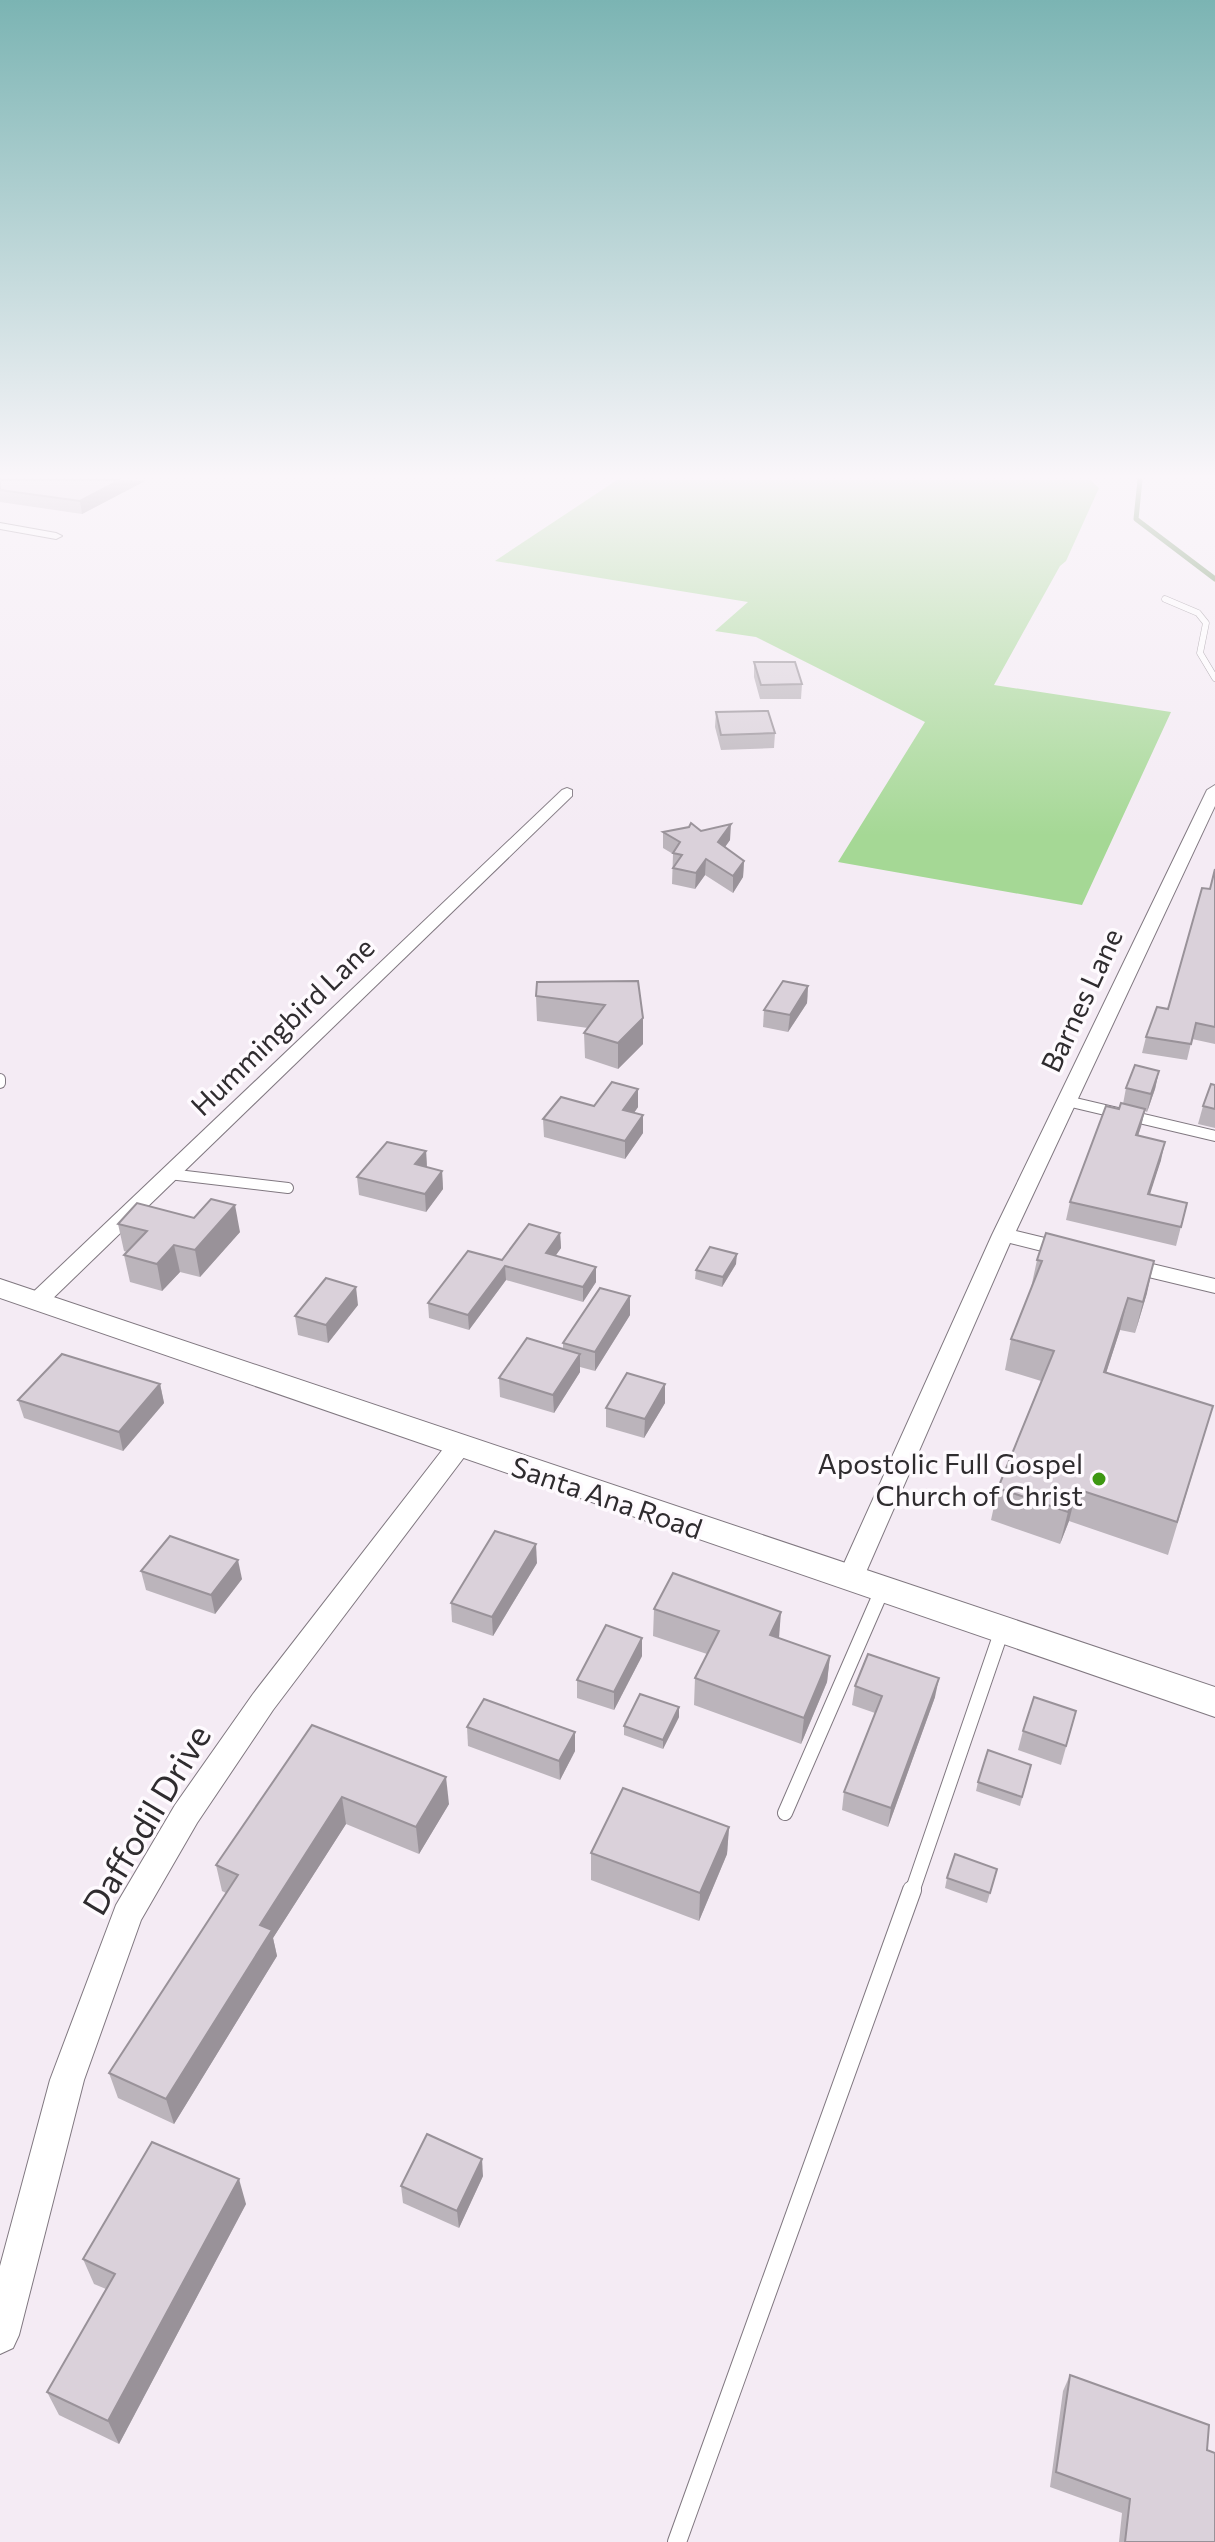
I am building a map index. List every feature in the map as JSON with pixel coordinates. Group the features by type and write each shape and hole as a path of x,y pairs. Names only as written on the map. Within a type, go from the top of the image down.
{"street":[{"name":"Barnes Lane","path":"850,1579 1003,1235 1215,790"},
{"name":"Hummingbird Lane","path":"37,1301 567,793"},
{"path":"1003,1235 1215,1286"},
{"name":"Santa Ana Road","path":"0,1288 882,1590 1211,1697"},
{"name":"Daffodil Drive","path":"0,2335 67,2080 127,1915 186,1814 263,1702 459,1446"}],"lane":[{"path":"1165,599 1198,613 1206,623 1200,653 1215,678"},
{"path":"1067,1101 1215,1136"},
{"path":"169,1174 288,1188"},
{"path":"785,1813 882,1590"},
{"path":"677,2542 902,1920 1003,1630"}],"green space":[{"path":"727,599 1042,599 994,685 1171,712 1082,905 838,862 925,722 756,637 715,631 748,602"}],"building":[{"path":"754,662 795,662 802,684 761,685"},
{"path":"768,711 775,733 721,735 716,712"},
{"path":"691,823 701,831 731,824 718,842 744,861 733,876 706,859 696,873 673,868 682,855 673,853 680,842 663,832 689,827"},
{"path":"1215,869 1215,1027 1196,1023 1191,1044 1146,1037 1157,1007 1168,1009 1202,888 1210,889"},
{"path":"638,981 643,1018 618,1043 584,1033 605,1005 536,996 537,982"},
{"path":"783,981 808,986 790,1015 764,1010"},
{"path":"1135,1065 1159,1071 1151,1094 1126,1088"},
{"path":"612,1082 638,1089 623,1110 643,1115 625,1141 543,1119 561,1097 594,1106"},
{"path":"1211,1084 1215,1085 1215,1109 1203,1106"},
{"path":"1121,1103 1145,1109 1136,1135 1165,1142 1148,1194 1187,1203 1181,1227 1070,1202 1106,1106 1119,1109"},
{"path":"387,1142 426,1151 415,1164 442,1171 425,1194 357,1177"},
{"path":"211,1199 235,1205 195,1250 174,1245 157,1264 124,1255 147,1231 118,1224 137,1203 194,1218"},
{"path":"529,1224 560,1233 546,1253 596,1267 583,1287 505,1266 468,1315 428,1303 468,1251 502,1260"},
{"path":"1046,1233 1154,1261 1143,1302 1128,1298 1104,1372 1213,1406 1177,1522 1077,1489 1068,1512 998,1488 1054,1351 1011,1339 1042,1261 1037,1260"},
{"path":"710,1247 737,1254 723,1277 696,1270"},
{"path":"326,1278 356,1287 326,1325 295,1316"},
{"path":"600,1288 630,1296 595,1352 563,1343"},
{"path":"527,1338 580,1354 553,1395 499,1378"},
{"path":"62,1354 160,1384 119,1432 18,1400"},
{"path":"627,1373 665,1384 645,1419 606,1408"},
{"path":"495,1531 536,1544 492,1617 451,1603"},
{"path":"170,1536 238,1560 211,1595 141,1571"},
{"path":"673,1573 781,1612 770,1635 830,1656 804,1718 695,1678 719,1631 654,1609"},
{"path":"606,1625 642,1638 614,1692 577,1680"},
{"path":"868,1654 939,1678 891,1808 844,1792 882,1696 855,1686"},
{"path":"640,1694 679,1707 663,1740 624,1726"},
{"path":"1034,1697 1076,1711 1066,1746 1023,1731"},
{"path":"484,1699 575,1732 559,1761 467,1727"},
{"path":"312,1725 446,1777 416,1827 342,1797 260,1925 272,1930 166,2099 109,2073 238,1875 216,1865"},
{"path":"988,1750 1031,1765 1022,1797 978,1782"},
{"path":"623,1788 729,1827 700,1893 591,1853"},
{"path":"955,1854 997,1869 990,1893 947,1878"},
{"path":"427,2134 482,2159 457,2211 401,2186"},
{"path":"152,2142 239,2179 108,2421 47,2392 115,2274 83,2259"},
{"path":"1070,2375 1209,2425 1207,2450 1215,2453 1215,2542 1125,2542 1130,2499 1056,2472"}],"place":[{"name":"Apostolic Full Gospel Church of Christ","path":"1099,1479"}]}
